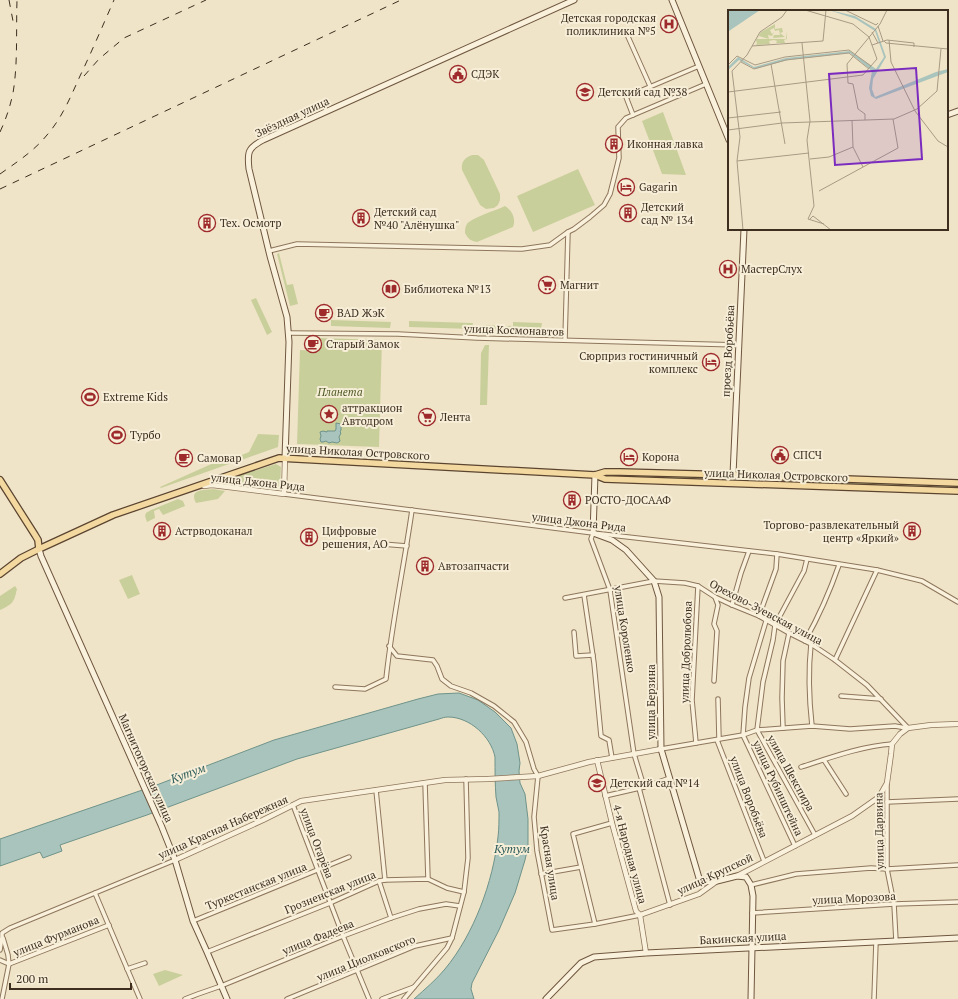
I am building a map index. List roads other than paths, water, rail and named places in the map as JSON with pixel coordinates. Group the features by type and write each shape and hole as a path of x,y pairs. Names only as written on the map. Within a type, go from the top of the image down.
{"main road":[{"name":"Звёздная улица","path":"285,458 289,332 287,317 249,169 249,151 263,140 574,0"},
{"path":"672,0 728,138"},
{"path":"948,115 958,111"},
{"name":"проезд Воробьёва","path":"732,475 744,230"},
{"name":"улица Николая Островского","path":"0,574 21,558 113,515 279,458 595,475 605,472 958,483"},
{"name":"улица Николая Островского","path":"595,475 605,480 958,491"},
{"name":"улица Короленко","path":"593,533 595,475"},
{"path":"732,475 732,484"},
{"path":"770,485 771,477"},
{"path":"0,480 35,535 39,549"},
{"name":"улица Берзина","path":"593,533 612,540 626,550 654,581 659,597 661,749 699,878 704,882 717,881"},
{"name":"Магнитогорская улица","path":"39,549 161,825 175,860 193,921 227,999"},
{"path":"737,876 746,878 751,885 753,896 751,999"},
{"name":"улица Крупской","path":"717,881 737,876"},
{"name":"Бакинская улица","path":"546,999 581,963 594,957 646,953 958,938"}],"street":[{"path":"625,30 650,86"},
{"path":"634,115 626,97 699,66"},
{"path":"269,251 297,244 522,249 550,245 574,229 604,205 610,194 619,158 618,127 626,118 706,84"},
{"path":"565,340 568,232"},
{"name":"улица Космонавтов","path":"289,332 739,345"},
{"name":"Звёздная улица","path":"284,494 285,458"},
{"name":"улица Джона Рида","path":"192,487 212,485 593,533 776,554 877,570 922,581 958,602"},
{"path":"335,687 365,689 386,679 389,646 412,510"},
{"name":"улица Короленко","path":"593,533 591,539 610,590 634,754 644,787"},
{"path":"382,544 407,546"},
{"path":"732,605 749,551"},
{"path":"759,616 776,569 776,554"},
{"name":"улица Шекспира","path":"807,560 804,571 775,625 763,682 757,730 815,835"},
{"path":"805,641 816,622 839,564"},
{"path":"835,660 877,570"},
{"name":"Орехово-Зуевская улица","path":"565,598 654,581 685,583 698,586 715,597 759,616 811,644 835,660 867,685 908,728"},
{"name":"улица Добролюбова","path":"696,743 692,700 698,586"},
{"path":"584,595 593,655 601,736 609,740 612,758"},
{"path":"714,681 717,631 714,624 718,605 715,597"},
{"name":"улица Рубинштейна","path":"766,620 749,678 743,735 795,846"},
{"path":"574,632 576,656 593,655"},
{"path":"783,728 783,661 789,633"},
{"path":"811,644 809,704 812,726"},
{"path":"389,646 397,656 433,660 442,679 451,686 471,693 494,706 514,722 526,742 534,769 538,776"},
{"path":"841,696 881,699"},
{"name":"улица Воробьёва","path":"718,699 718,740 764,862"},
{"path":"661,749 718,740 743,735 757,730 812,726 850,729 895,726 908,728 958,724"},
{"path":"801,767 878,745 892,744 900,734 908,728"},
{"name":"улица Дарвина","path":"892,744 887,783 887,869 894,904 896,941"},
{"name":"улица Красная Набережная","path":"2,937 2,933 10,928 175,860 301,801 445,780 538,776 597,760 661,749"},
{"name":"4-я Народная улица","path":"597,760 605,796 636,911 640,915 646,953"},
{"path":"824,760 846,794"},
{"name":"Красная улица","path":"538,776 534,817 537,851 552,930"},
{"path":"605,796 644,787 670,778"},
{"path":"404,999 447,948 452,938 464,892 468,858 466,779"},
{"path":"425,783 428,879"},
{"name":"улица Крупской","path":"737,876 852,816 879,797 887,783"},
{"path":"639,788 670,905"},
{"path":"376,790 385,880"},
{"path":"887,802 958,798"},
{"name":"улица Огарёва","path":"293,805 330,903 369,999"},
{"path":"595,924 573,834 612,822"},
{"name":"Туркестанская улица","path":"193,921 349,857"},
{"path":"751,885 796,874 870,868 887,869 958,865"},
{"path":"542,874 581,867"},
{"name":"Грозненская улица","path":"207,952 330,903 379,881 428,879 447,888 464,892"},
{"path":"379,881 391,918"},
{"name":"улица Крупской","path":"552,930 595,924 640,915 699,894 717,881"},
{"path":"96,893 140,999"},
{"name":"улица Морозова","path":"752,913 894,904 958,902"},
{"name":"улица Фадеева","path":"185,999 391,918 420,909 446,904 460,906"},
{"name":"улица Фурманова","path":"9,964 109,925"},
{"path":"0,950 2,937"},
{"path":"2,937 8,955 9,964 2,999"},
{"name":"улица Циолковского","path":"287,999 415,946 452,938"},
{"path":"874,999 876,942"},
{"path":"0,960 9,964"},
{"path":"127,969 145,963"},
{"path":"382,999 415,986"},
{"path":"198,994 200,999"}],"water":[{"path":"336,423 341,424 341,433 339,437 340,441 337,443 329,443 326,441 321,442 320,432 335,431"},
{"name":"Кутум","path":"459,693 478,700 495,712 511,728 517,744 520,763 520,783 525,794 528,819 528,847 525,860 515,893 499,930 472,983 471,989 474,999 414,999 442,973 465,940 480,907 492,872 498,834 499,812 496,797 495,757 489,742 484,736 471,724 464,720 448,717 297,759 147,815 60,845 62,851 43,858 40,852 0,866 0,839 154,786 274,740 418,699 438,694"}],"railway":[{"path":"9,0 13,21"},
{"path":"0,132 6,118 15,82 17,0"},
{"path":"0,174 37,146 62,114 114,0"},
{"path":"84,76 99,59 124,38 206,0"},
{"path":"0,189 401,0"}],"place":[{"name":"Детская городская поликлиника №5","path":"669,24"},
{"name":"СДЭК","path":"458,74"},
{"name":"Детский сад №38","path":"585,92"},
{"name":"Иконная лавка","path":"614,144"},
{"name":"Gagarin","path":"626,187"},
{"name":"Детский сад № 134","path":"628,213"},
{"name":"Детский сад №40 \"Алёнушка\"","path":"361,218"},
{"name":"Тех. Осмотр","path":"207,223"},
{"name":"МастерСлух","path":"728,269"},
{"name":"Магнит","path":"547,285"},
{"name":"Библиотека №13","path":"391,289"},
{"name":"BAD ЖэК","path":"324,313"},
{"name":"Старый Замок","path":"313,344"},
{"name":"Сюрприз гостиничный комплекс","path":"711,362"},
{"name":"Extreme Kids","path":"90,397"},
{"name":"аттракцион Автодром","path":"329,414"},
{"name":"Лента","path":"427,417"},
{"name":"Турбо","path":"117,435"},
{"name":"СПСЧ","path":"780,455"},
{"name":"Корона","path":"629,457"},
{"name":"Самовар","path":"184,458"},
{"name":"РОСТО-ДОСААФ","path":"572,500"},
{"name":"Астрводоканал","path":"162,531"},
{"name":"Торгово-развлекательный центр «Яркий»","path":"912,531"},
{"name":"Цифровые решения, АО","path":"309,537"},
{"name":"Автозапчасти","path":"425,566"},
{"name":"Детский сад №14","path":"597,783"}],"park label":[{"name":"Планета","path":"340,392"}]}
